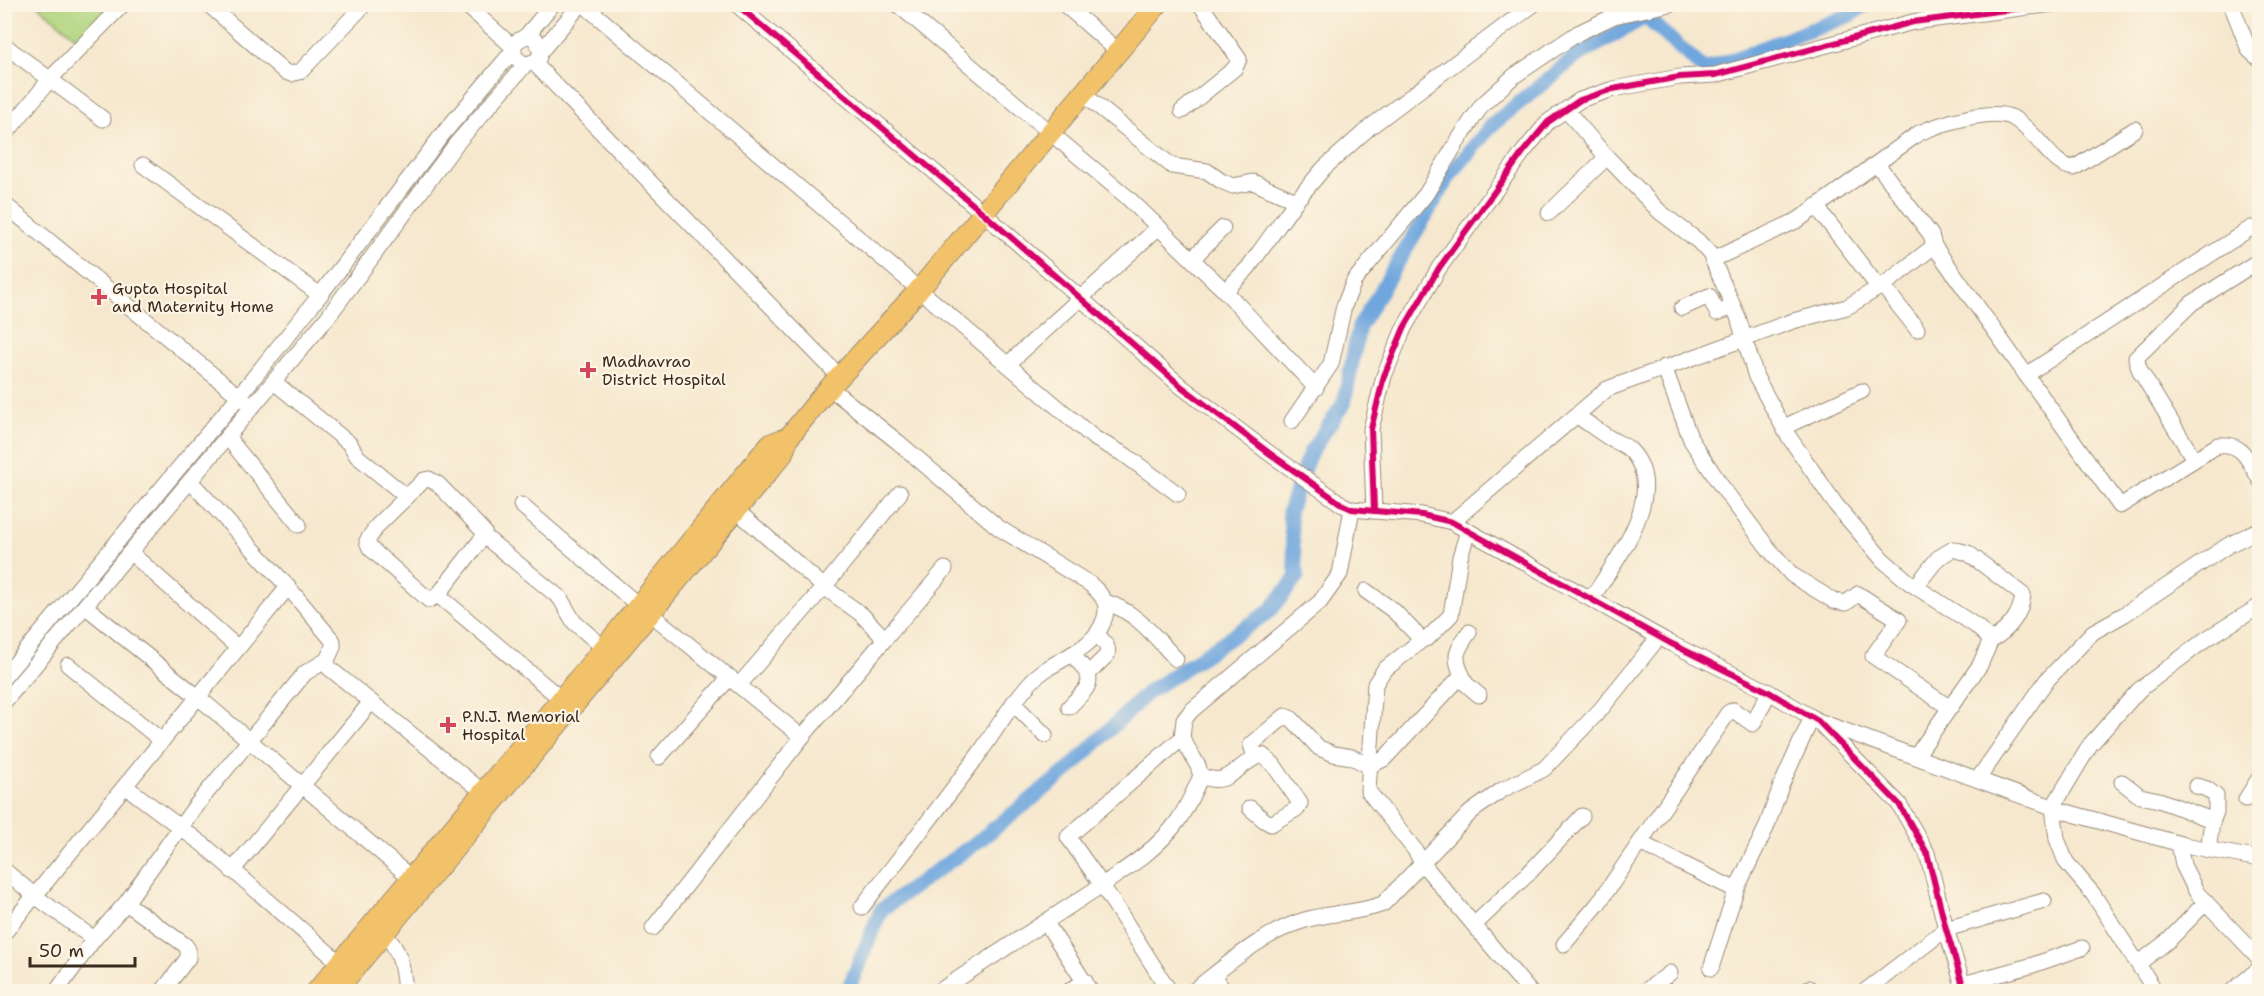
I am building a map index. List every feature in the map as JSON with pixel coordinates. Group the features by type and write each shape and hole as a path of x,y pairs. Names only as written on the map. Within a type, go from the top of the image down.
{"main road":[{"path":"316,992 410,877 436,859 645,609 736,510 782,455 789,437 918,291 1158,4"},
{"path":"335,992 383,933 482,791 604,648 645,609 770,444 789,437"}],"street":[{"path":"4,136 51,78 123,4"},
{"path":"208,4 285,72 291,74 301,71 365,4"},
{"path":"465,4 513,49 517,60 534,59"},
{"path":"526,36 553,4"},
{"path":"4,702 86,608 353,286 456,144 582,4 1094,438 1125,455 1178,494"},
{"path":"736,4 982,212 1182,387 1275,457 1347,507 1422,515 1452,522 1659,637 1769,692 1815,719 2053,807 2180,844 2259,859"},
{"path":"897,4 1127,197 1225,291 1316,388"},
{"path":"1064,4 1118,51"},
{"path":"1182,111 1234,68 1239,59 1200,4"},
{"path":"1225,291 1248,268 1296,201 1324,168 1370,127 1534,4"},
{"path":"1292,421 1332,364 1344,306 1354,281 1426,194 1482,105 1514,76 1578,33 1614,16 1670,4"},
{"path":"1374,511 1371,429 1384,376 1404,328 1439,268 1524,151 1548,122 1580,100 1613,89 1680,77 1715,75 1913,22 2053,4"},
{"path":"2231,4 2250,50 2259,60"},
{"path":"4,677 239,396 320,295 442,135 513,49 517,39 526,36 535,38 534,59 835,383 898,442 999,528 1090,584 1100,592 1106,602 1107,609 1097,634 1072,654 1032,680 862,907"},
{"path":"4,45 102,118"},
{"path":"1082,93 1172,166 1207,171 1233,186 1253,182 1296,201"},
{"path":"1566,110 1660,212 1698,241 1714,259 1745,338 1756,377 1784,427 1836,505 1883,560 1916,586 1976,626 1991,640"},
{"path":"1714,259 1798,220 1919,133 1939,124 1979,116 2001,114 2012,117 2058,161 2074,168 2135,129"},
{"path":"1549,213 1607,157"},
{"path":"1876,164 1931,235 1935,246 2120,506 2218,446 2229,444 2242,451 2259,480"},
{"path":"143,165 320,295"},
{"path":"4,204 253,408"},
{"path":"1816,206 1917,329"},
{"path":"1008,364 1159,227"},
{"path":"1192,260 1223,228"},
{"path":"2026,375 2251,228"},
{"path":"1452,522 1607,389 1793,321 1847,307 1881,287 1935,246"},
{"path":"2194,459 2140,371 2136,358 2192,303 2259,261"},
{"path":"1682,308 1709,296 1717,313 1733,307"},
{"path":"1664,367 1691,440 1722,487 1768,548 1792,575 1834,601 1846,603 1858,594 1899,620 1873,656 1950,708"},
{"path":"274,382 350,444 357,456 407,496"},
{"path":"1784,427 1862,391"},
{"path":"1577,416 1629,449 1639,462 1645,480 1642,505 1632,531 1591,599"},
{"path":"228,438 299,525"},
{"path":"484,536 432,600 426,599 368,545 369,537 377,525 424,480 433,481 484,532 484,536 560,598 574,621 604,648"},
{"path":"56,992 94,939 126,903 180,827 249,741 305,673 327,660 333,647 333,641 288,586 191,482"},
{"path":"659,757 824,587 900,493"},
{"path":"521,505 802,737"},
{"path":"1250,808 1271,824 1298,808 1300,803 1273,764 1262,755 1220,781 1213,781 1202,776 1182,738 1184,720 1191,711 1320,602 1340,574 1347,507"},
{"path":"736,510 824,587 861,614 885,639"},
{"path":"1978,779 2046,681 2093,632 2125,614 2227,546 2259,529"},
{"path":"1468,531 1460,557 1451,615 1428,638 1422,640 1384,670 1375,684 1368,791 1415,850 1422,863 1530,992"},
{"path":"1916,586 1938,558 1953,549 1968,553 2023,595 2022,608 2004,633 1991,640 1980,664 1917,756"},
{"path":"131,553 238,648"},
{"path":"653,928 802,737 945,569"},
{"path":"4,933 288,586"},
{"path":"1366,591 1394,611 1422,640"},
{"path":"438,595 561,699"},
{"path":"1106,602 1133,615 1176,659"},
{"path":"2156,992 2093,894 2066,862 2057,839 2053,807 2090,745 2139,690 2206,639 2259,606"},
{"path":"86,608 198,697 410,877"},
{"path":"1469,632 1456,653 1456,662 1466,684 1479,695"},
{"path":"1069,707 1087,688 1089,673 1108,651 1108,647 1097,634"},
{"path":"1192,992 1272,933 1306,920 1367,910 1383,904 1471,812 1502,790 1544,769 1601,709 1659,637"},
{"path":"1072,654 1089,673"},
{"path":"327,660 329,668 482,791"},
{"path":"68,665 162,741"},
{"path":"1368,766 1384,759 1462,675"},
{"path":"1564,944 1598,904 1728,712 1733,710 1753,724 1769,692"},
{"path":"232,871 371,702"},
{"path":"1013,704 1045,735"},
{"path":"1255,758 1251,745 1254,740 1285,716 1292,719 1319,748 1326,752 1352,757 1368,766"},
{"path":"1711,968 1736,890 1766,828 1781,786 1815,719"},
{"path":"1815,719 1899,804 1927,853 1964,988 2082,948"},
{"path":"1170,992 1102,885 1068,837 1182,738"},
{"path":"938,992 1138,861 1176,823 1202,776"},
{"path":"2246,799 2259,777"},
{"path":"2122,782 2140,796 2159,800 2212,822"},
{"path":"125,786 205,846 340,963"},
{"path":"2196,786 2207,789 2216,796 2216,812 2212,822 2208,850"},
{"path":"1474,925 1530,873 1582,816"},
{"path":"1640,843 1736,890"},
{"path":"2180,844 2183,865 2197,892 2259,959"},
{"path":"4,870 94,939"},
{"path":"1864,992 1946,929 2044,901"},
{"path":"2139,963 2169,940 2206,902"},
{"path":"126,903 188,949 188,958 162,992"},
{"path":"1046,923 1088,986 1068,992"},
{"path":"383,933 398,951 405,992"},
{"path":"2231,992 2259,968"},
{"path":"1644,992 1670,973"},
{"path":"1214,975 1224,992"}],"green space":[{"path":"37,5 112,5 79,40"}],"waterway":[{"path":"847,992 881,910 977,842 1067,771 1147,693 1270,611 1297,577 1289,512 1310,453 1344,403 1359,327 1450,175 1492,125 1574,58 1645,17 1705,70 1850,15 1866,4"}],"cycle path":[{"path":"736,4 982,212 1182,387 1269,453 1343,505 1352,509 1422,515 1452,522 1670,643 1769,692 1818,721 1899,804 1927,853 1965,992"},
{"path":"1374,511 1371,429 1384,376 1404,328 1439,268 1524,151 1548,122 1580,100 1613,89 1680,77 1715,75 1913,22 2053,4"}],"place":[{"name":"Gupta Hospital and Maternity Home","path":"99,297"},
{"name":"Madhavrao District Hospital","path":"588,370"},
{"name":"P.N.J. Memorial Hospital","path":"448,725"}]}
